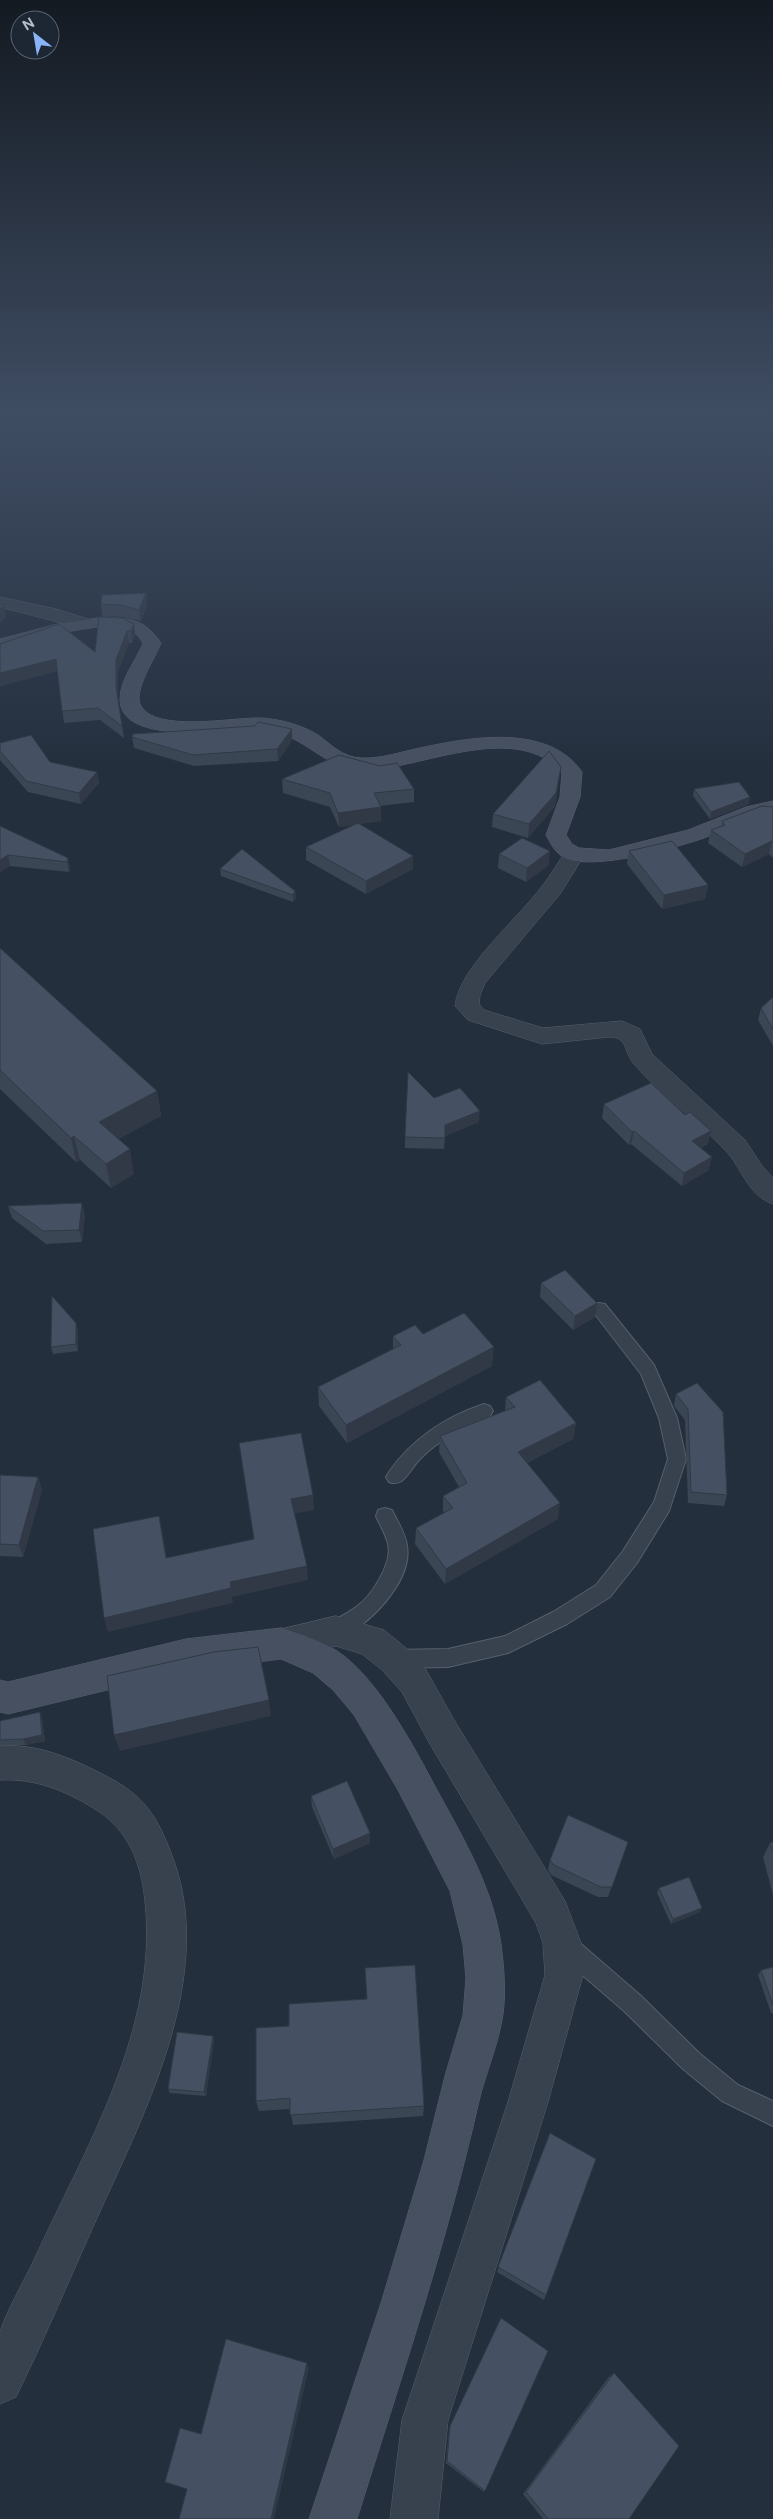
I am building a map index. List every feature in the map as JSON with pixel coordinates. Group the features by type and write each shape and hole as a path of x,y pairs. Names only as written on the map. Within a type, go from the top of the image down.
{"street":[{"path":"4,604 86,624"},
{"path":"0,644 86,624 117,622 128,625 145,632 152,644 133,682 129,697 131,706 138,716 147,721 185,727 258,724 276,726 293,731 310,740 328,755 344,762 363,764 480,744 501,744 543,751 559,758 572,772 574,787 570,803 556,835 564,848 574,854 609,856 696,834 753,812 773,807"},
{"path":"574,854 552,889 475,980 468,995 467,1006 476,1015 542,1036 586,1033 608,1029 622,1029 632,1035 642,1058 736,1146 753,1174 773,1194"},
{"path":"0,1696 8,1698 186,1655 282,1643 336,1631 372,1641 394,1659 414,1681 447,1741 552,1914 562,1943 564,1975 528,2102 425,2420 414,2519"},
{"path":"282,1643 325,1662 345,1678 366,1703 387,1735 467,1885 477,1918 485,1978 483,2016 465,2076 445,2160 403,2303 333,2519"},
{"path":"0,1762 17,1760 63,1772 105,1795 134,1818 152,1848 161,1876 166,1908 165,1946 156,2017 142,2062 122,2114 0,2381"}],"lane":[{"path":"394,1659 448,1658 508,1644 560,1618 603,1591 630,1557 662,1504 677,1459 668,1418 648,1370 599,1309"},
{"path":"395,1477 409,1456 430,1438 484,1411"},
{"path":"336,1631 365,1612 384,1588 398,1563 398,1545 384,1516"},
{"path":"562,1943 632,2003 691,2061 730,2093 773,2114"}],"building":[{"path":"146,593 139,610 122,605 101,604 102,595"},
{"path":"99,617 122,618 134,624 131,631 127,631 116,660 116,687 122,726 98,708 62,711 56,659 0,673 0,644 59,624 95,652"},
{"path":"258,722 292,729 277,749 193,755 132,737 133,734 255,726"},
{"path":"31,735 50,762 97,772 79,793 26,781 0,751 0,743"},
{"path":"549,751 561,767 556,793 529,824 493,814"},
{"path":"339,755 380,766 397,763 414,789 374,793 381,807 338,813 330,793 282,779"},
{"path":"739,782 750,797 711,812 694,789"},
{"path":"762,806 773,807 773,842 745,854 711,830 725,825 722,821"},
{"path":"358,823 413,856 366,881 306,847"},
{"path":"0,826 68,858 67,862 8,855 0,860"},
{"path":"522,838 550,851 527,868 499,854"},
{"path":"672,841 708,885 664,895 629,851"},
{"path":"242,849 295,891 293,895 220,869"},
{"path":"0,948 157,1091 99,1122 130,1149 106,1164 74,1136 71,1138 0,1070"},
{"path":"773,997 773,1029 761,1008"},
{"path":"408,1072 434,1098 460,1088 480,1111 445,1125 445,1138 405,1137"},
{"path":"651,1083 685,1115 690,1112 711,1131 692,1141 712,1157 684,1173 634,1131 632,1132 604,1104"},
{"path":"82,1203 79,1230 43,1231 8,1206"},
{"path":"565,1270 597,1303 575,1316 541,1283"},
{"path":"52,1296 76,1323 76,1344 51,1347"},
{"path":"464,1313 494,1347 346,1425 318,1387 401,1345 393,1336 415,1325 423,1334"},
{"path":"540,1380 576,1423 518,1452 560,1503 446,1569 416,1528 453,1508 443,1496 467,1483 440,1436 515,1407 506,1397"},
{"path":"697,1383 723,1412 727,1495 691,1492 688,1409 676,1394"},
{"path":"301,1433 313,1495 291,1499 307,1566 230,1582 231,1588 104,1618 93,1529 159,1516 166,1558 254,1539 239,1443"},
{"path":"0,1475 38,1477 19,1545 0,1544"},
{"path":"258,1647 269,1700 114,1735 107,1676 214,1652"},
{"path":"40,1712 42,1735 23,1739 0,1740 0,1721"},
{"path":"347,1781 370,1833 333,1849 311,1796"},
{"path":"568,1815 628,1842 612,1887 601,1887 554,1865 550,1860"},
{"path":"689,1877 702,1908 673,1919 659,1888"},
{"path":"415,1965 424,2106 290,2115 290,2098 256,2101 256,2028 289,2026 289,2004 367,1999 365,1968"},
{"path":"773,1967 773,2005 761,1970"},
{"path":"177,2032 213,2036 204,2092 168,2089"},
{"path":"550,2133 596,2159 546,2295 498,2267"},
{"path":"501,2318 548,2351 485,2491 447,2461 450,2426"},
{"path":"226,2339 307,2363 271,2519 179,2519 187,2489 165,2482 180,2428 201,2434"},
{"path":"614,2373 679,2446 629,2519 548,2519 526,2492"}]}
